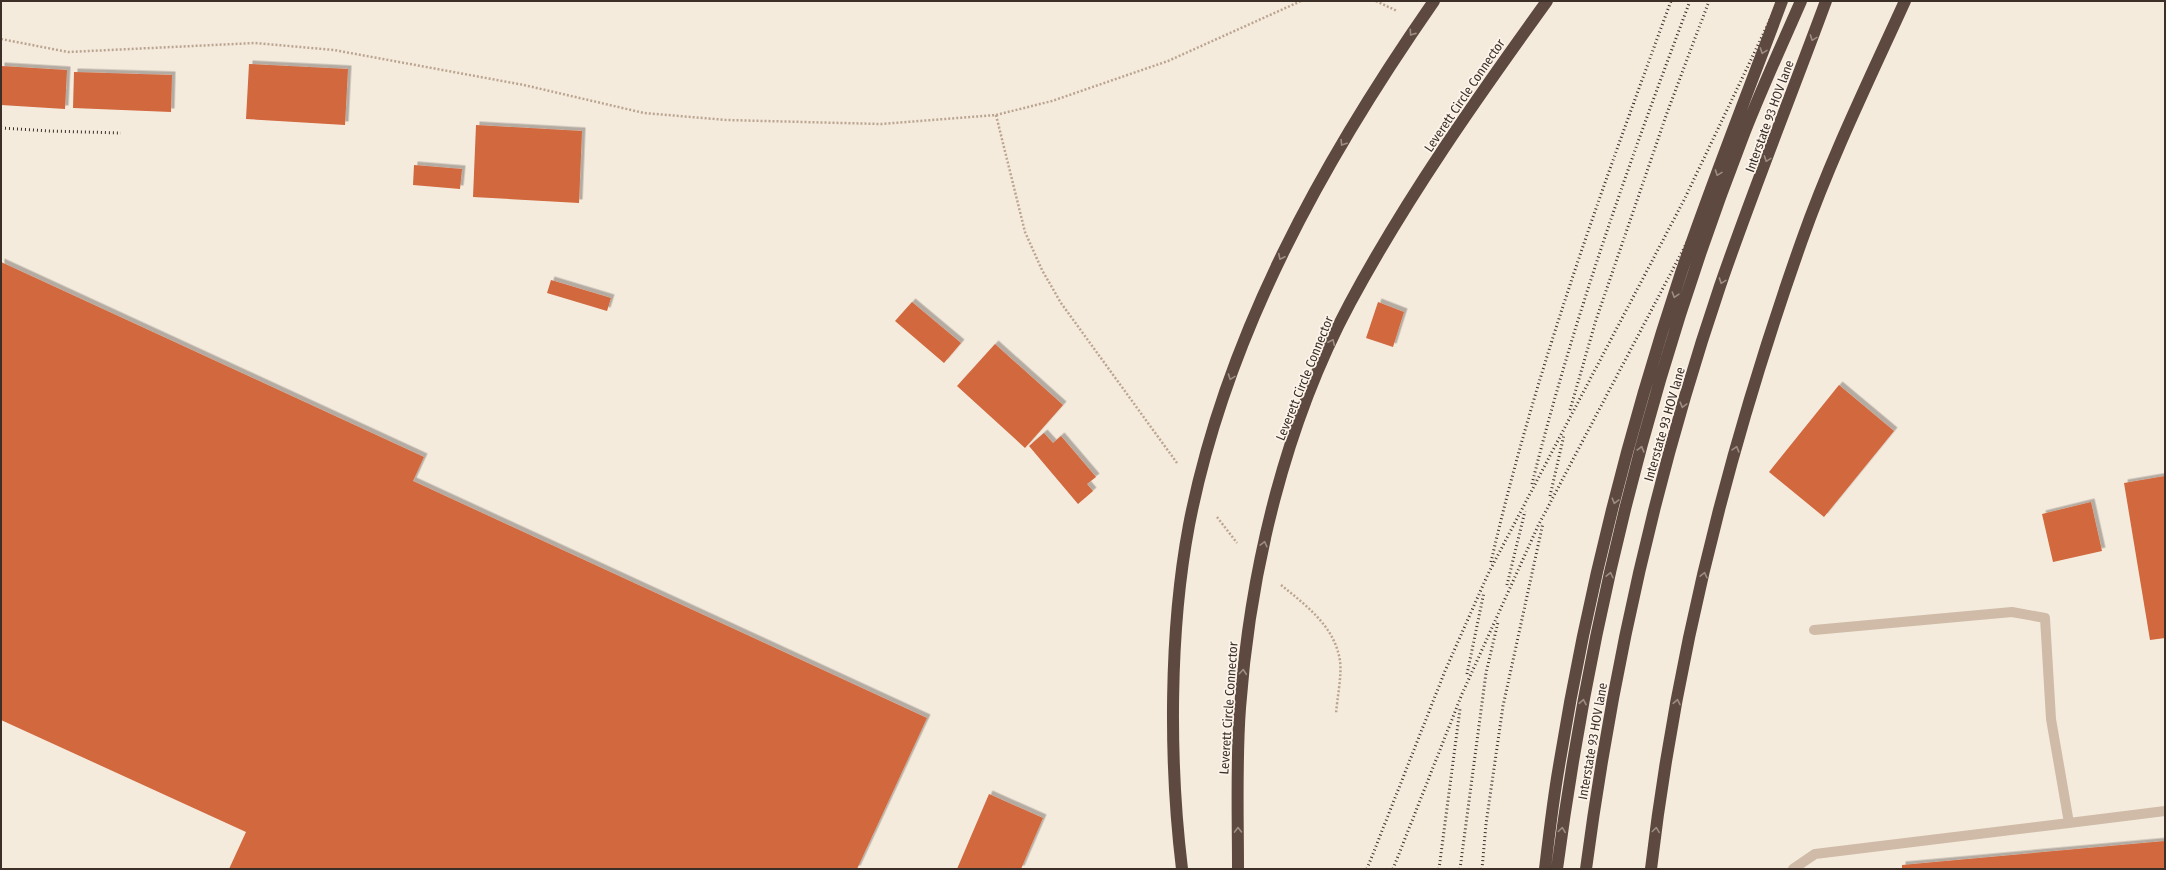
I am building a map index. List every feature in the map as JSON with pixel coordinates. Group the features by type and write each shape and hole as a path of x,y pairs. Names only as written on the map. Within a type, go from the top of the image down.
{"highway":[{"path":"1182,869 1175,786 1175,659 1180,595 1189,526 1204,462 1232,373 1272,275 1334,157 1403,46 1434,1"},
{"name":"Leverett Circle Connector","path":"1238,869 1239,710 1246,638 1261,556 1297,427 1322,363 1349,304 1382,247 1436,160 1547,1"},
{"path":"1545,869 1559,766 1583,641 1614,504 1646,387 1682,272 1782,1"},
{"path":"1557,869 1570,768 1594,643 1624,514 1657,390 1693,276 1743,138 1801,1"},
{"name":"Interstate 93 HOV lane","path":"1586,869 1599,772 1623,650 1652,522 1685,399 1720,286 1826,1"},
{"path":"1651,869 1670,736 1695,612 1727,478 1760,366 1802,239 1853,114 1905,1"}],"lane":[{"path":"1814,630 2012,612 2045,618 2051,719 2069,823"},
{"path":"1793,869 1815,854 2165,811"}],"path":[{"path":"1,39 68,52 254,43 334,50 524,85 644,113 726,120 881,124 996,115 1052,101 1161,63 1301,1"},
{"path":"1376,1 1402,14"},
{"path":"996,115 1025,232 1042,270 1061,303 1175,461"}],"building":[{"path":"249,64 348,69 345,125 246,119"},
{"path":"1,66 67,70 65,109 1,105"},
{"path":"74,72 172,75 171,112 73,108"},
{"path":"476,125 582,131 579,203 473,197"},
{"path":"414,165 462,169 460,189 413,185"},
{"path":"1,262 424,457 413,481 927,718 857,869 229,869 246,832 1,720"},
{"path":"551,280 611,298 607,311 547,293"},
{"path":"912,302 961,343 944,363 895,321"},
{"path":"1378,302 1404,312 1393,347 1366,338"},
{"path":"995,344 1063,405 1025,448 957,386"},
{"path":"1839,385 1894,431 1824,517 1769,472"},
{"path":"1044,433 1053,443 1061,436 1096,477 1087,484 1093,491 1078,504 1029,446"},
{"path":"2165,476 2165,638 2150,640 2124,483"},
{"path":"2091,502 2102,551 2053,562 2042,514"},
{"path":"989,794 1043,818 1021,869 957,869"},
{"path":"2165,841 2165,869 1902,869 1902,865"}],"railway":[{"path":"1491,562 1528,419 1549,349 1620,140 1671,1"},
{"path":"1532,484 1548,422 1584,301 1624,180 1690,1"},
{"path":"1570,410 1596,320 1667,113 1709,1"},
{"path":"1367,869 1445,671 1488,574 1684,200 1779,1"},
{"path":"1393,869 1462,694 1538,526 1704,210 1803,1"},
{"path":"1,128 121,133"},
{"path":"1550,496 1564,435"},
{"path":"1507,585 1525,511"},
{"path":"1482,869 1486,824 1503,706 1543,523"},
{"path":"1467,674 1484,592"},
{"path":"1460,869 1486,673 1498,622"},
{"path":"1439,869 1460,709"}]}
